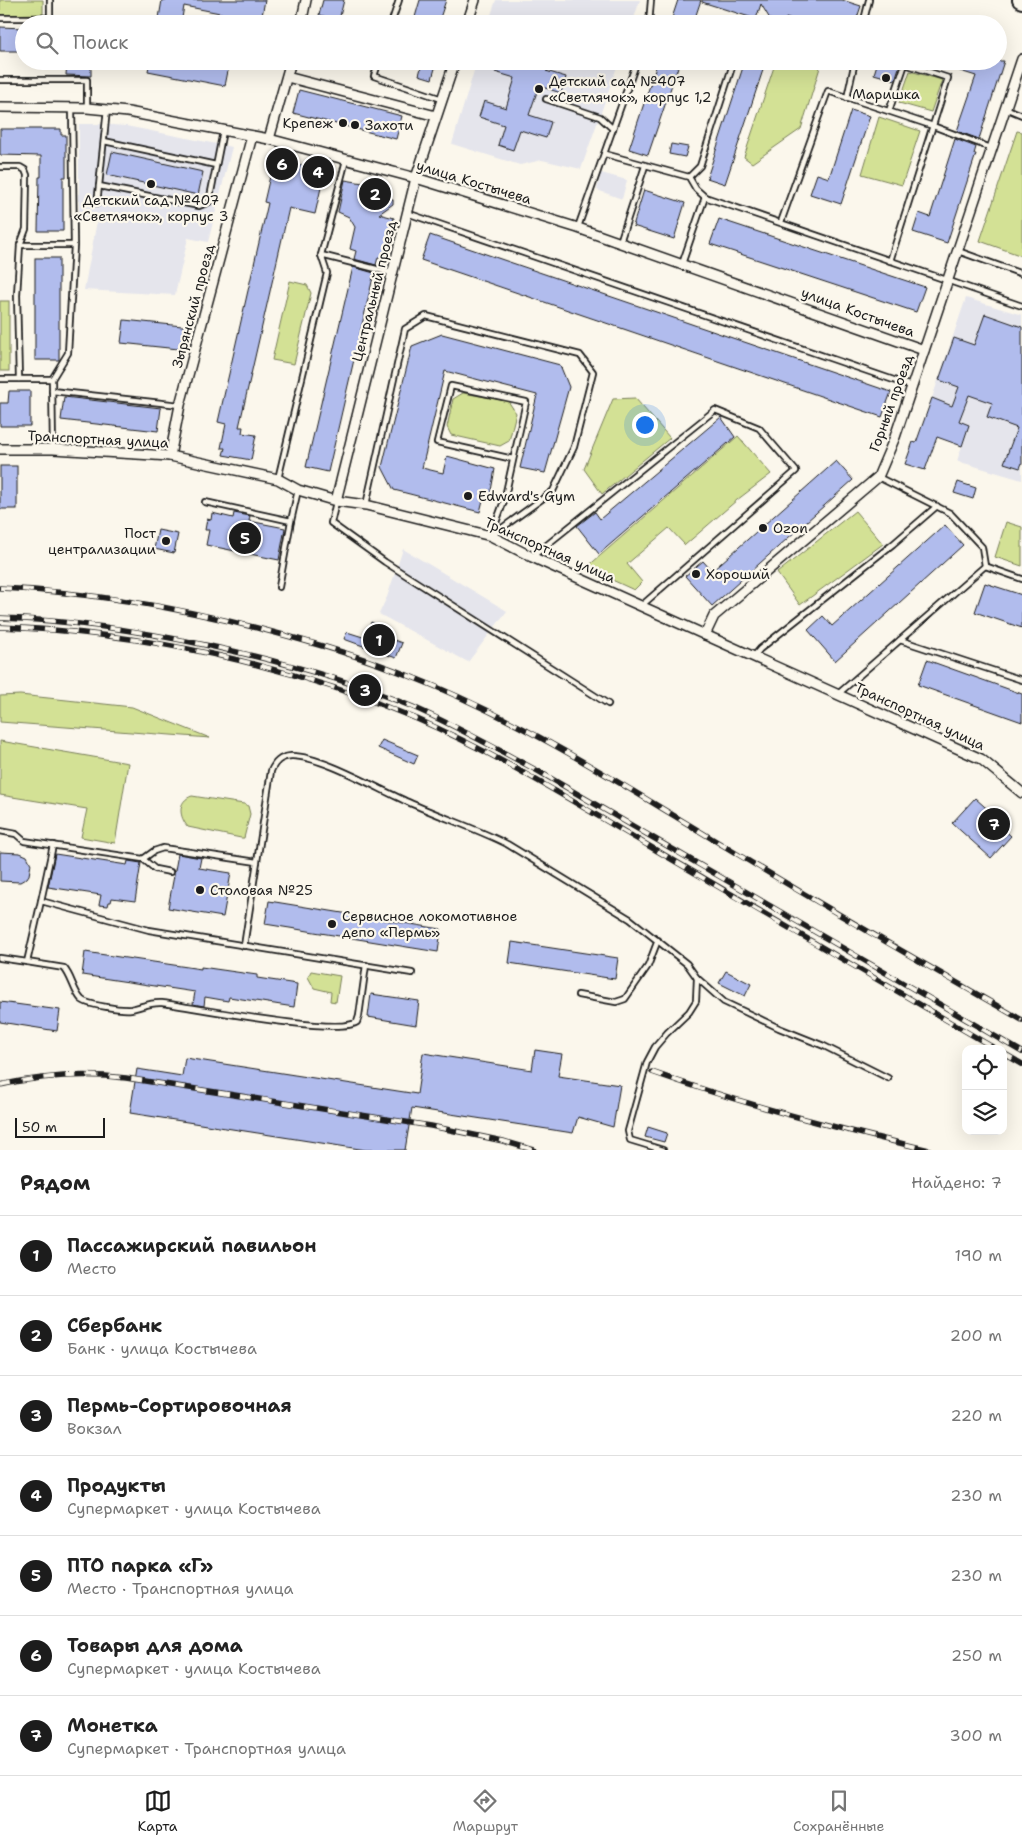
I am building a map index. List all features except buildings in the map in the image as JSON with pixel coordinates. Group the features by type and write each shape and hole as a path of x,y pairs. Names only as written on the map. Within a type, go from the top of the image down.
{"street":[{"path":"302,15 306,0"},
{"path":"470,15 475,0"},
{"name":"Горный проезд","path":"705,635 714,616 878,477 895,437 1022,60"},
{"path":"270,140 289,70"},
{"name":"Центральный проезд","path":"336,501 416,178 452,70"},
{"path":"287,77 436,116"},
{"name":"улица Костычева","path":"0,107 107,110 252,136 416,178 620,242 924,350"},
{"name":"Зырянский проезд","path":"170,456 180,405 252,136"},
{"name":"Транспортная улица","path":"0,449 53,449 170,456 278,479 298,490 336,501 366,504 491,536 532,557 982,759 1022,793"}],"lane":[{"path":"50,0 50,15"},
{"path":"394,15 399,0"},
{"path":"649,15 650,0"},
{"path":"865,15 868,0"},
{"path":"0,18 15,18"},
{"path":"376,70 374,76 442,99"},
{"path":"578,228 634,70"},
{"path":"689,177 700,166 731,70"},
{"path":"847,98 853,70"},
{"path":"889,112 903,70"},
{"path":"890,261 948,78 923,70"},
{"path":"0,80 87,80 87,108"},
{"path":"781,222 828,91 933,126 993,149"},
{"path":"546,99 600,116 613,129"},
{"path":"53,449 52,379 68,353 74,245 72,108"},
{"path":"1005,108 1022,115"},
{"path":"97,203 107,110"},
{"path":"99,186 199,206 204,205 209,202 224,131"},
{"path":"104,140 216,165"},
{"path":"605,154 689,177 696,189 705,197 1022,306"},
{"path":"278,479 327,273 321,255 346,160"},
{"path":"620,242 645,166"},
{"path":"0,167 20,167 25,170 27,175 26,229 20,246 17,295 19,379"},
{"path":"682,264 705,197"},
{"path":"407,213 912,386"},
{"path":"20,246 74,245"},
{"path":"958,251 1022,274"},
{"path":"321,255 392,273"},
{"path":"366,504 404,329 426,316 580,354 593,372 574,447 553,491 491,536"},
{"path":"0,379 52,379"},
{"path":"491,536 504,502 526,402 451,386 437,442 513,459"},
{"path":"52,391 180,405"},
{"path":"532,557 715,410 759,428 796,471 641,606"},
{"path":"878,477 950,513 982,547 985,566"},
{"path":"279,586 298,490"},
{"path":"336,501 331,523 385,562 608,704"},
{"path":"205,502 291,521"},
{"path":"754,656 760,649 937,506"},
{"path":"985,566 1022,579"},
{"path":"838,694 985,566"},
{"path":"900,640 1022,680"},
{"path":"244,946 271,771 275,763 280,759 291,756 301,757 322,762 408,802 478,830 507,844 630,919 687,964 697,978 724,1002 779,1028 824,1046 888,1078"},
{"path":"0,832 16,834 24,841 143,860 155,869 170,872"},
{"path":"28,962 54,845"},
{"path":"143,860 163,848 257,862"},
{"path":"41,902 149,930 412,972"},
{"path":"578,995 616,1002 625,999 648,966 658,940"},
{"path":"0,958 64,968 72,979 79,997 84,1002 92,1004 130,1009 153,1002 298,1024 347,1026 357,1022 359,1016 366,965"},
{"path":"663,1150 630,1140 628,1131 647,1062 655,1047 689,1012 696,1000 697,978"}],"shaded area":[{"path":"496,0 640,0 635,15 491,15"},
{"name":"Детский сад №407 «Светлячок», корпус 1,2","path":"474,70 616,70 581,169 542,160 520,165 452,144"},
{"name":"Детский сад №407 «Светлячок», корпус 3","path":"79,124 126,126 232,147 208,242 188,238 175,295 84,290 97,221 79,220"},
{"path":"601,173 627,180 622,199 597,190"},
{"path":"966,298 1022,315 1022,480 957,461 969,425 959,421 963,410 932,398"},
{"path":"403,549 507,611 468,662 379,614 387,597"}],"green space":[{"path":"0,0 43,0 43,14 0,15"},
{"path":"773,70 819,70 801,129 752,163 744,157"},
{"path":"910,71 942,80 931,112 899,103"},
{"path":"879,117 920,131 902,185 862,174"},
{"path":"1017,131 1022,132 1022,256 980,241"},
{"path":"290,281 307,285 311,293 294,364 272,360"},
{"path":"0,301 9,301 9,371 0,371"},
{"path":"463,393 508,401 516,413 509,441 500,446 451,435 447,427 453,399"},
{"path":"635,398 670,438 602,494 584,469 613,399"},
{"path":"738,436 771,474 737,500 685,545 669,528 627,564 642,582 634,590 586,568"},
{"path":"855,511 883,544 800,605 777,573"},
{"path":"1006,522 1022,527 1022,566 995,557"},
{"path":"20,695 132,707 210,738 0,722 0,696"},
{"path":"0,741 128,763 115,843 81,837 87,809 0,795"},
{"path":"192,796 248,806 250,814 244,838 188,827 183,819 181,810 187,798"},
{"path":"311,971 340,976 336,1002 330,1001 331,992 314,988 308,977"}],"railway":[{"path":"0,588 99,597 165,607 229,621 353,656 449,692 571,755 838,914 1022,1020"},
{"path":"0,618 106,627 210,646 313,672 364,688 413,707 538,771 1022,1052"},
{"path":"0,627 107,636 213,654 317,682 368,699 417,719 477,747 535,779 989,1045"},
{"path":"1007,1055 1022,1064"},
{"path":"652,1072 720,1095 789,1115 929,1150"},
{"path":"0,1085 31,1079 63,1076 126,1078 431,1126 503,1141 534,1150"}],"place":[{"name":"Маришка","path":"886,78"},
{"name":"Детский сад №407 «Светлячок», корпус 1,2","path":"539,89"},
{"name":"Крепеж","path":"343,123"},
{"name":"Захоти","path":"355,125"},
{"name":"Товары для дома","path":"282,164"},
{"name":"Продукты","path":"318,172"},
{"name":"Детский сад №407 «Светлячок», корпус 3","path":"151,184"},
{"name":"Сбербанк","path":"375,194"},
{"name":"Edward's Gym","path":"468,496"},
{"name":"Ozon","path":"763,528"},
{"name":"ПТО парка «Г»","path":"245,538"},
{"name":"Пост централизации","path":"166,541"},
{"name":"Хороший","path":"696,574"},
{"name":"Пассажирский павильон","path":"379,640"},
{"name":"Пермь-Сортировочная","path":"365,690"},
{"name":"Монетка","path":"994,824"},
{"name":"Столовая №25","path":"200,890"},
{"name":"Сервисное локомотивное депо «Пермь»","path":"332,924"}]}
